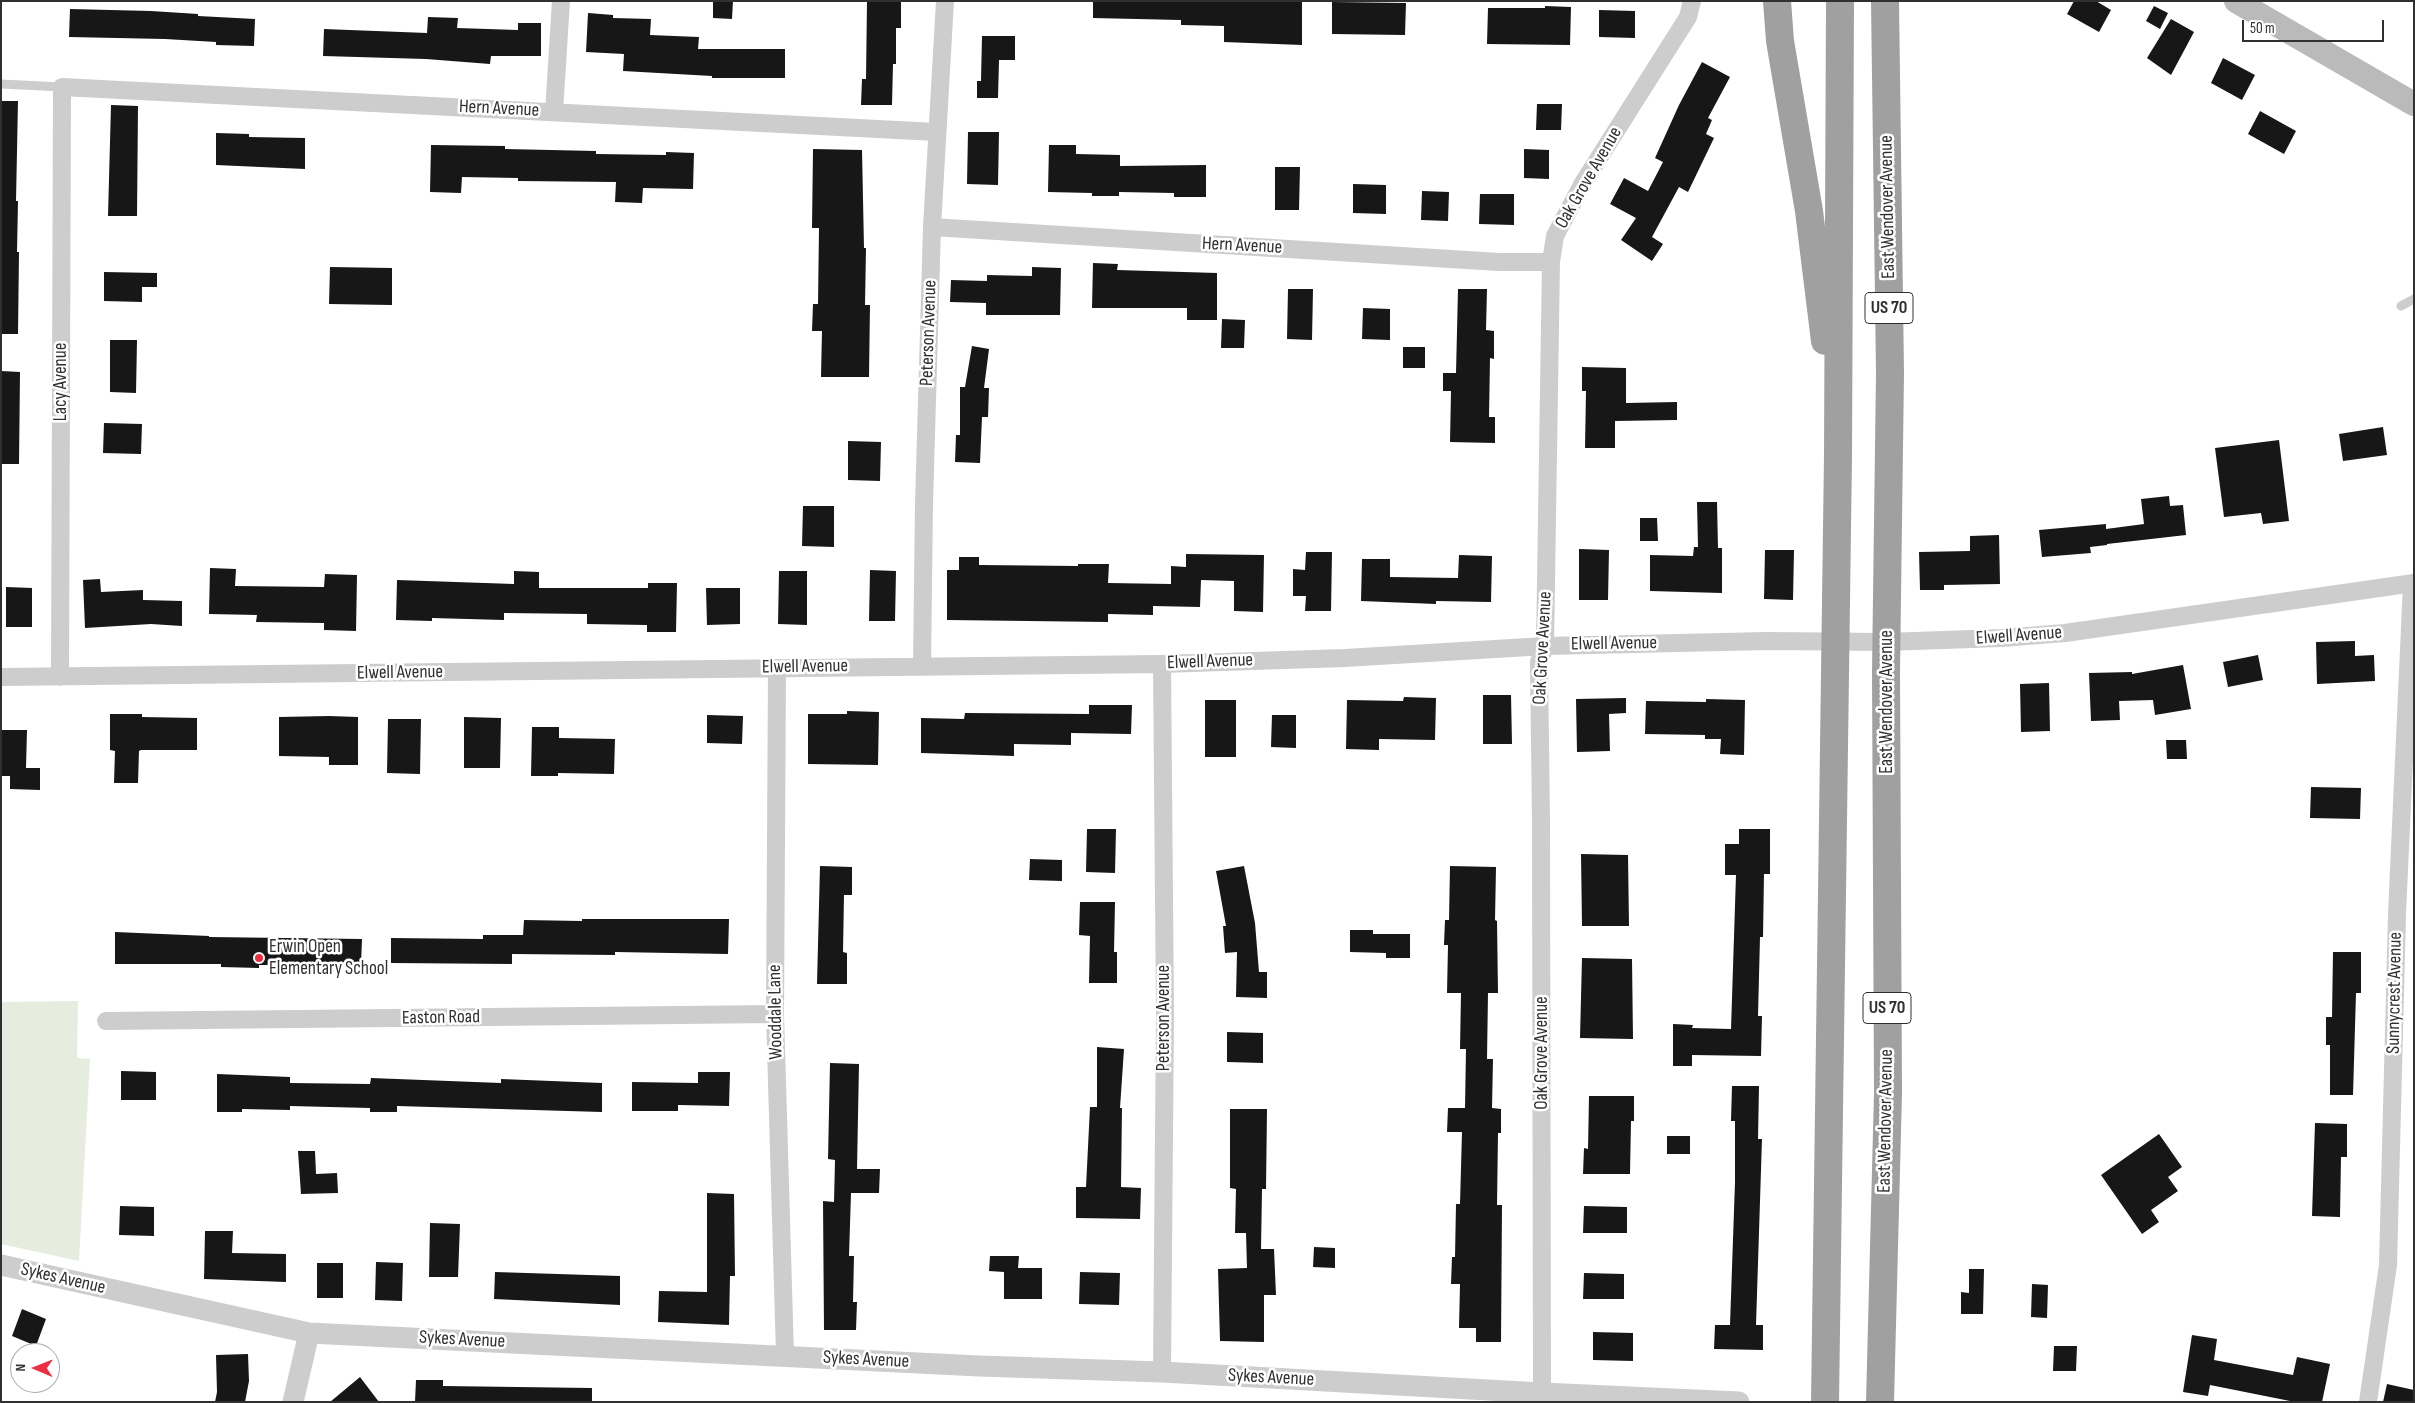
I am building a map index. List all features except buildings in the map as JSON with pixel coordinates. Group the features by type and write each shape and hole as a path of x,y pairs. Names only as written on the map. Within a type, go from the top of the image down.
{"highway":[{"path":"1777,1 1780,41 1809,211 1838,456"},
{"name":"US 70","path":"1825,1402 1838,456 1840,1"},
{"name":"East Wendover Avenue","path":"1880,1402 1888,1093 1886,642 1890,373 1885,1"}],"main road":[{"path":"2236,1 2414,104"}],"street":[{"path":"554,112 561,1"},
{"name":"Peterson Avenue","path":"922,666 924,504 932,227 945,1"},
{"name":"Oak Grove Avenue","path":"1542,1393 1542,842 1538,662 1545,646 1551,262 1556,236 1583,183 1688,17 1692,1"},
{"name":"Hern Avenue","path":"62,87 936,132"},
{"name":"Lacy Avenue","path":"60,677 62,87"},
{"name":"Hern Avenue","path":"932,227 1499,262 1551,262"},
{"name":"Elwell Avenue","path":"1,677 1162,664 1345,658 1545,646 1767,641 1886,642 2001,638 2065,633 2413,583"},
{"name":"Sunnycrest Avenue","path":"2368,1402 2388,1265 2405,915 2413,583"},
{"name":"Peterson Avenue","path":"1162,664 1165,1014 1162,1372"},
{"name":"Wooddale Lane","path":"777,668 775,1014 785,1355"},
{"name":"Easton Road","path":"106,1021 775,1014"},
{"name":"Sykes Avenue","path":"1,1265 308,1333 979,1366 1162,1372 1739,1402"},
{"path":"293,1402 308,1333"}],"lane":[{"path":"1,84 62,87"},
{"path":"2401,306 2414,299"}],"green space":[{"path":"78,1001 77,1058 90,1059 79,1261 1,1244 1,1002"}],"place":[{"name":"Erwin Open Elementary School","path":"259,958"}]}
